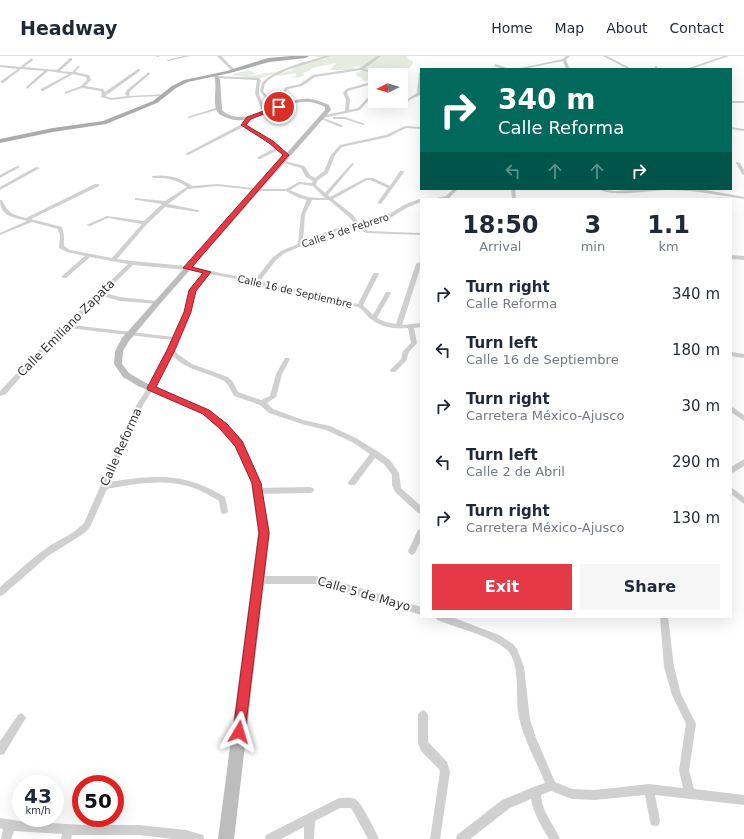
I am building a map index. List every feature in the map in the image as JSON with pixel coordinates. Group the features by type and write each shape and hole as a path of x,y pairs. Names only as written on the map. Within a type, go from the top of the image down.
{"main road":[{"path":"0,141 53,130 104,123 149,105 165,96 182,83 216,76 268,60 306,56"},
{"path":"216,76 219,81 218,108 221,114 246,122 296,101 315,100 327,106 328,110 156,303 118,351 118,364 126,375 151,388 206,412 224,426 238,444 256,483 258,491 264,533 226,839"}],"street":[{"path":"168,60 189,56"},
{"path":"219,56 234,71"},
{"path":"328,56 282,71 268,78 262,84 261,91 267,98 280,97 287,88 301,85 314,76 361,68 368,70"},
{"path":"361,68 379,56"},
{"path":"523,68 564,60 568,56"},
{"path":"605,56 628,68"},
{"path":"691,68 727,56"},
{"path":"2,82 32,59"},
{"path":"57,71 72,59"},
{"path":"564,60 568,68"},
{"path":"433,68 438,64"},
{"path":"495,65 503,68"},
{"path":"0,66 57,71 59,73 73,73 89,76 89,80 82,86 66,93"},
{"path":"42,90 73,73 79,67"},
{"path":"27,88 47,70"},
{"path":"102,96 139,70"},
{"path":"129,97 127,94 128,91 148,73"},
{"path":"216,76 258,78 259,81 256,88 256,93 265,113"},
{"path":"347,112 348,100 345,93 347,90 368,84"},
{"path":"408,100 419,94 420,84"},
{"path":"82,86 102,90 104,93 102,96"},
{"path":"102,96 111,99 165,96"},
{"path":"322,118 359,109 368,99"},
{"path":"732,102 744,102"},
{"path":"189,117 218,108"},
{"path":"322,118 344,118 363,124"},
{"path":"322,118 341,126"},
{"path":"187,154 246,122 278,148 284,158 303,168 308,176 326,195 351,216 361,229 374,233 420,234"},
{"path":"287,190 299,183 315,182 326,172 333,154 341,146 387,136 396,130 405,127 420,128"},
{"path":"732,128 744,130"},
{"path":"259,158 278,148"},
{"path":"738,163 744,174"},
{"path":"326,195 352,164"},
{"path":"0,177 18,167"},
{"path":"0,189 38,168"},
{"path":"379,204 392,188 402,172"},
{"path":"154,177 172,177 180,179 190,187"},
{"path":"114,260 145,223 165,204 184,189 190,187 217,185 256,189 287,190 301,197 310,199 330,199 366,179 371,179 392,188"},
{"path":"1,234 97,185"},
{"path":"441,198 447,197 455,190"},
{"path":"605,190 615,192 632,190"},
{"path":"688,190 706,191 744,198"},
{"path":"137,199 198,211"},
{"path":"300,244 303,214 310,199"},
{"name":"Calle 5 de Febrero","path":"256,282 274,259 283,252 300,244 356,224 374,222 388,217 406,206 420,200"},
{"path":"0,201 7,213 29,220"},
{"path":"88,225 107,217 145,223"},
{"name":"Calle 16 de Septiembre","path":"29,220 60,228 62,235 61,247 63,249 114,260 187,268 256,282 364,307 374,319 398,327 420,325"},
{"path":"64,277 88,255"},
{"path":"732,257 744,258"},
{"name":"Calle Emiliano Zapata","path":"1,393 34,358 132,263"},
{"path":"398,327 419,264"},
{"name":"Calle Reforma","path":"0,592 26,568 61,543 80,534 87,525 140,404 151,388 176,339 188,312 193,290 208,272"},
{"path":"360,306 376,274"},
{"path":"100,293 106,296 131,301 156,303"},
{"path":"374,319 388,293"},
{"path":"67,326 176,339"},
{"path":"393,370 404,360 406,351 414,343 411,326"},
{"path":"171,350 179,358 197,369 225,379 230,383 236,394 262,403 271,411 302,422 328,428 354,440 375,453 387,462 394,470 396,476 396,487 398,490 420,510"},
{"path":"732,354 744,356"},
{"path":"262,403 273,397 279,374 287,359"},
{"path":"732,409 744,419"},
{"path":"352,483 375,453"},
{"path":"732,470 744,462"},
{"path":"104,486 125,482 172,480 190,484 222,499 224,510"},
{"path":"258,491 310,490"},
{"path":"732,491 744,501"},
{"path":"412,551 420,534"},
{"name":"Calle 5 de Mayo","path":"258,580 315,580 334,584 420,611"},
{"path":"442,618 511,647 517,656 523,713 534,746 551,786"},
{"path":"664,618 669,667 677,695 691,724 684,770 690,793"},
{"path":"423,714 423,744 425,748 443,766 445,772 435,839"},
{"path":"0,750 21,718"},
{"path":"461,839 506,804 551,786 572,794 595,795 649,789 744,800"},
{"path":"649,789 655,821"},
{"path":"536,792 535,801 540,814 556,839"},
{"path":"270,839 339,803 353,803 360,810 366,827 374,839"},
{"path":"309,839 310,818"},
{"path":"6,839 5,824 67,834 139,830 199,839"}],"shaded area":[{"path":"407,56 408,59 413,61 413,63 408,69 368,68 368,81 364,81 361,77 357,76 356,73 363,70 360,67 355,66 349,68 356,67 351,70 330,70 336,63 312,68 298,78 290,77 296,76 296,73 278,76 273,74 258,79 233,75 249,70 256,74 248,76 285,72 293,69 299,63 326,59 324,57 314,57"}],"route":[{"path":"239,732 264,533 256,483 238,444 224,426 206,412 151,388 171,350 188,312 193,290 208,272 187,268 286,155 271,142 243,125 249,118 279,107"}]}
